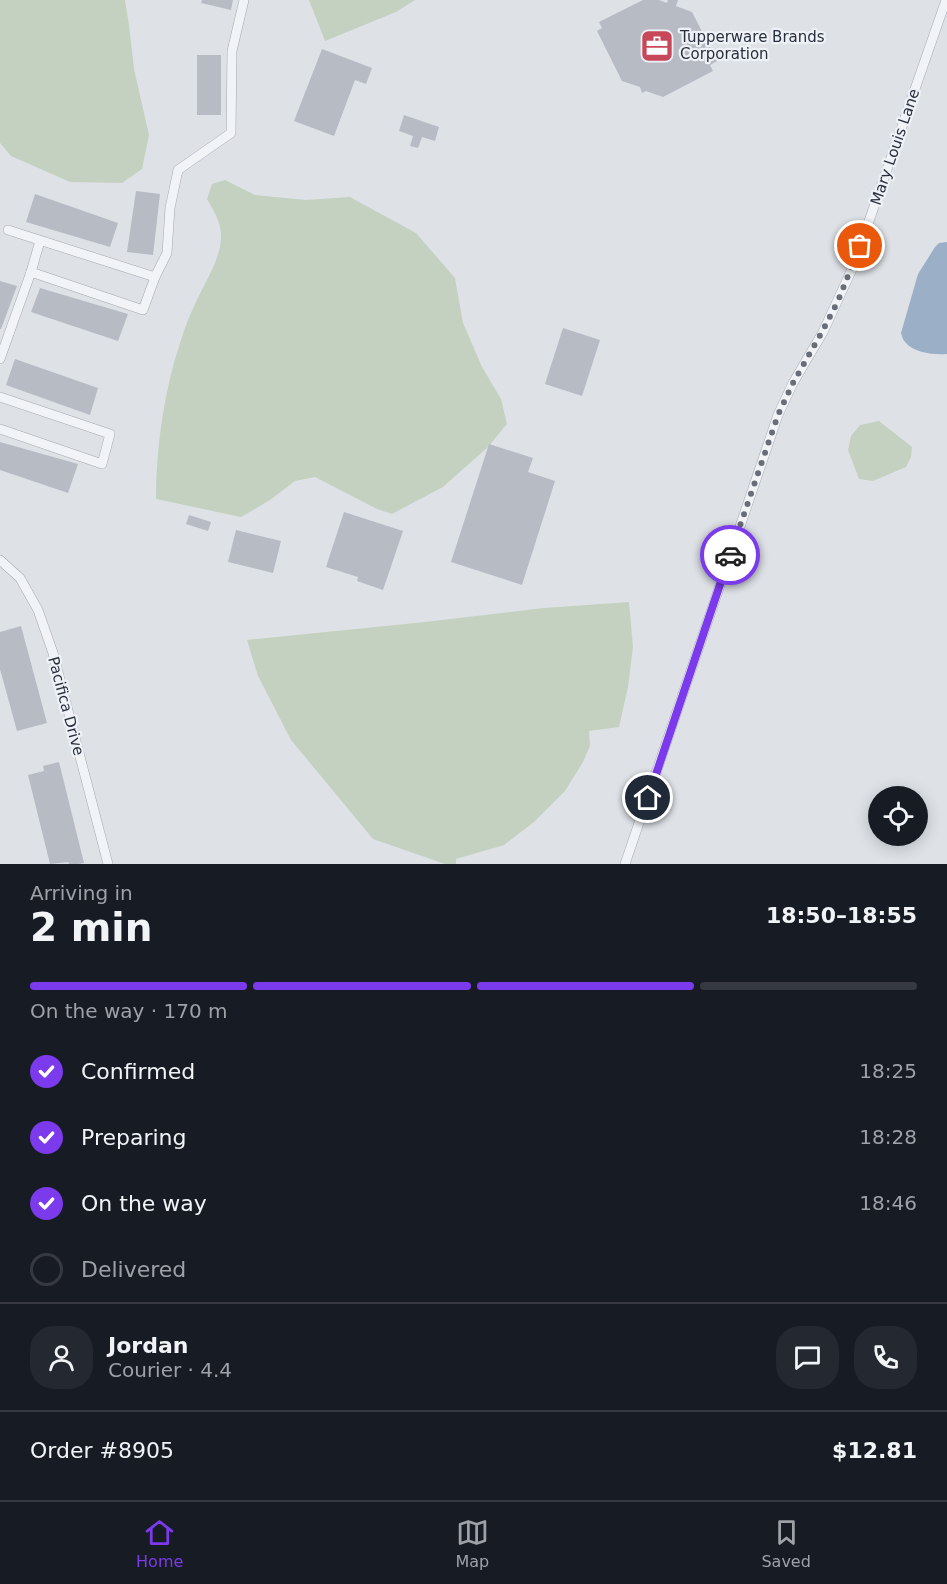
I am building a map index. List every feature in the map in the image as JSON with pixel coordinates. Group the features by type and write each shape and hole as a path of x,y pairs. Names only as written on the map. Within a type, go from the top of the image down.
{"street":[{"path":"31,272 143,310 167,253 170,208 178,170 231,133 232,51 244,0"},
{"name":"Mary Louis Lane","path":"625,864 778,415 833,311 853,267 945,0"},
{"path":"8,230 155,277"},
{"path":"0,359 40,241"},
{"path":"0,397 110,434 102,464 0,429"},
{"name":"Pacifica Drive","path":"0,560 20,578 38,610 52,653 108,864"}],"green space":[{"path":"0,0 125,0 134,69 149,135 142,169 122,183 70,182 11,156 0,143"},
{"path":"309,0 415,0 396,12 325,41"},
{"path":"225,180 255,195 306,200 350,197 416,233 455,278 463,323 482,367 501,399 507,424 488,447 443,487 392,514 377,509 315,477 295,481 270,500 241,517 156,499 159,439 175,359 186,325 220,246 219,223 207,199 212,184"},
{"path":"879,421 912,447 911,457 906,467 873,481 859,479 848,450 851,436 860,425"},
{"path":"629,602 633,647 628,687 619,727 589,731 590,746 583,762 565,791 534,822 504,845 456,859 456,864 445,864 373,839 291,740 258,676 247,640 544,608"}],"water":[{"path":"947,242 947,354 930,354 909,346 901,333 918,274 935,247 939,243"}],"building":[{"path":"202,0 233,0 231,10 201,3"},
{"name":"Tupperware Brands Corporation","path":"643,0 659,0 667,3 668,0 678,0 676,6 692,12 717,61 710,65 713,71 663,97 646,91 642,93 640,87 622,81 597,31 602,28 599,22"},
{"path":"322,49 372,68 366,84 355,80 334,136 294,121"},
{"path":"197,55 221,55 221,115 197,115"},
{"path":"404,115 439,127 435,141 422,137 418,148 410,146 413,136 399,131"},
{"path":"136,191 160,194 153,255 127,252"},
{"path":"35,194 118,223 110,247 26,222"},
{"path":"0,281 17,286 1,329 0,329"},
{"path":"40,288 128,314 118,341 31,312"},
{"path":"563,328 600,340 582,396 545,384"},
{"path":"15,359 98,388 90,415 6,385"},
{"path":"0,442 78,464 68,493 0,470"},
{"path":"489,444 533,458 528,472 555,481 522,585 451,562"},
{"path":"344,512 403,531 383,590 357,581 358,577 326,567"},
{"path":"189,515 211,522 208,531 186,524"},
{"path":"236,530 281,541 273,573 228,562"},
{"path":"21,626 47,723 17,731 0,669 0,632"},
{"path":"59,762 84,863 50,864 28,775 44,771 43,766"}],"way so far":[{"path":"730,555 778,415 838,301 860,246"}],"place":[{"name":"Tupperware Brands Corporation","path":"657,46"}],"route":[{"path":"648,798 730,555"}]}
